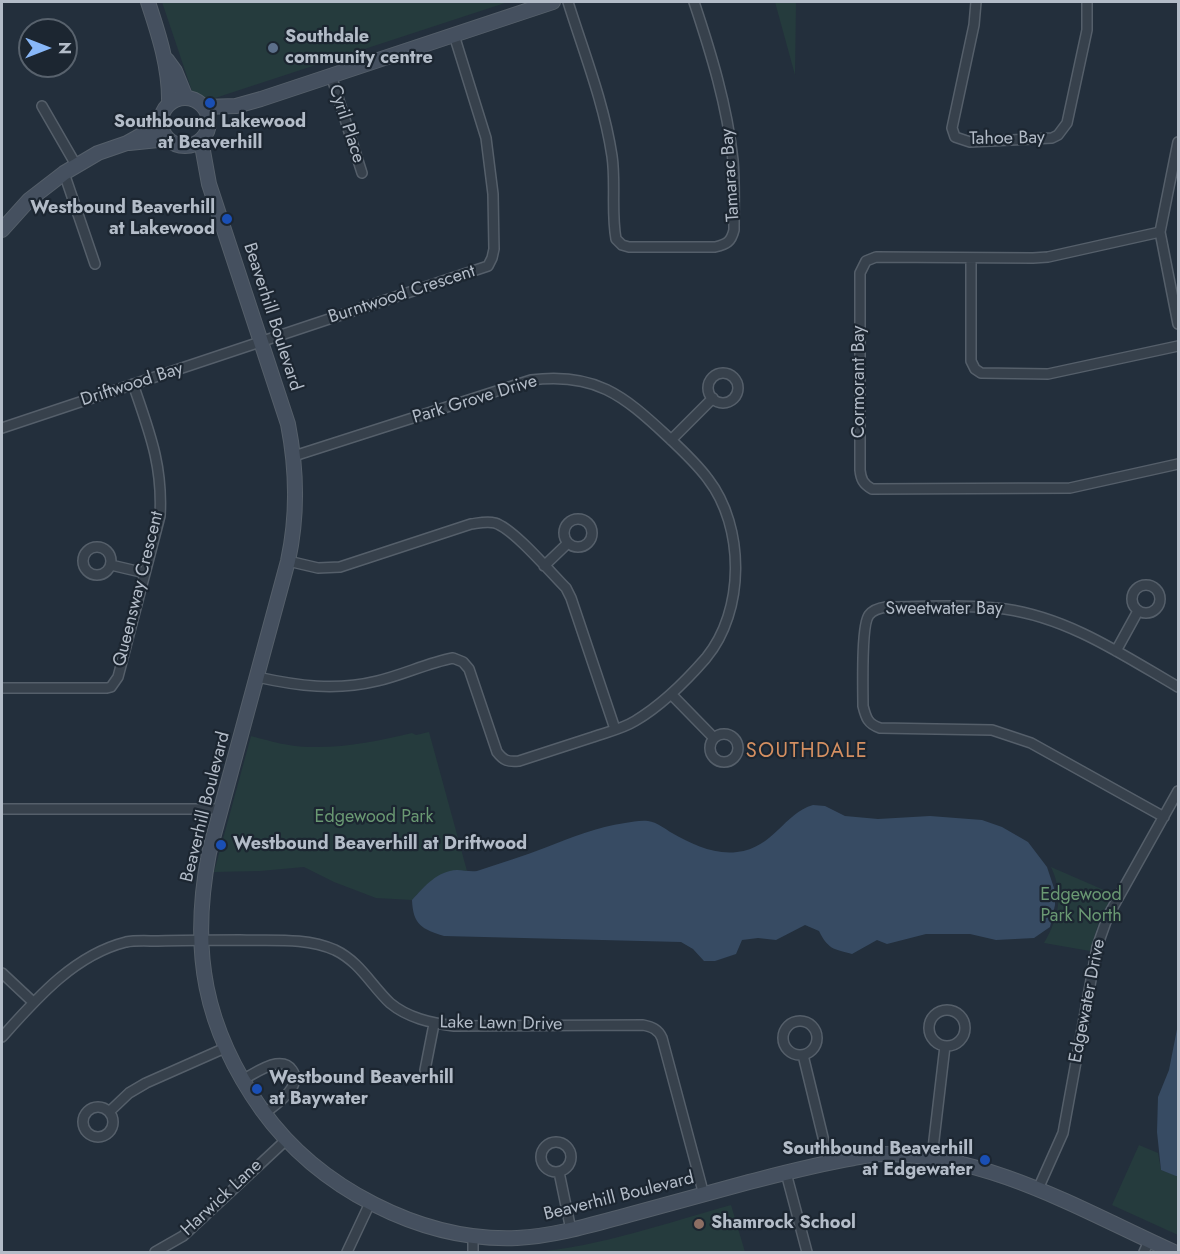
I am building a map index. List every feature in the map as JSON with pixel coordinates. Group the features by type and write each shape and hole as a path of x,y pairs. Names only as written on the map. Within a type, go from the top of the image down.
{"street":[{"path":"148,2 165,56 169,89 168,104 162,115 163,132 168,139 180,145 186,146 201,140 207,133 209,125 209,117 204,107 198,101 186,98 168,104"},
{"path":"204,107 236,106 553,2"},
{"name":"Tamarac Bay","path":"568,2 601,104 607,131 612,158 616,239 622,245 629,247 715,247 726,244 732,239 735,230 733,162 714,62 694,2"},
{"name":"Tahoe Bay","path":"976,2 974,25 952,128 956,137 970,142 1052,138 1063,130 1067,123 1087,30 1087,2"},
{"name":"Burntwood Crescent","path":"262,342 488,266 494,249 490,164 486,138 454,35"},
{"path":"165,56 175,71 186,98"},
{"name":"Cyril Place","path":"331,75 362,173"},
{"path":"42,106 70,169 95,264"},
{"path":"209,125 236,106"},
{"path":"2,230 29,200 70,169 98,153 127,143 161,124"},
{"path":"127,143 168,139"},
{"name":"Beaverhill Boulevard","path":"201,140 209,184 288,424 294,456 296,504 294,535 288,561 203,885 201,940 207,988 215,1022 225,1048 242,1080 286,1140 318,1169 370,1203 436,1228 473,1235 515,1238 571,1230 829,1162 882,1154 932,1157 987,1169 1038,1189 1147,1247 1174,1252"},
{"path":"1179,142 1160,232 1179,324"},
{"name":"Beaverhill Boulevard","path":"186,146 209,184"},
{"name":"Cormorant Bay","path":"1160,232 1048,257 870,258 862,266 860,470 862,480 872,489 1070,488 1179,464"},
{"path":"971,259 971,362 981,373 1048,374 1179,346"},
{"name":"Driftwood Bay","path":"2,428 262,342"},
{"name":"Park Grove Drive","path":"257,677 311,687 354,685 378,681 453,658 464,662 469,669 497,752 502,759 509,762 519,761 634,722 671,694 707,656 720,635 734,592 735,567 731,528 724,508 708,479 636,407 606,388 581,380 550,378 531,380 294,456"},
{"name":"Queensway Crescent","path":"2,688 101,688 111,687 117,677 160,516 159,465 133,384"},
{"path":"671,440 713,398"},
{"path":"288,561 318,568 340,567 482,522 495,523 508,530 566,588 615,729"},
{"path":"544,566 568,543"},
{"path":"111,565 145,573"},
{"name":"Sweetwater Bay","path":"1164,817 1031,743 1013,736 992,730 880,728 872,725 866,719 863,706 865,627 870,614 878,608 1004,609 1059,622 1083,632 1179,687"},
{"path":"1116,651 1138,611"},
{"path":"671,694 714,738"},
{"name":"Edgewater Drive","path":"1038,1189 1063,1133 1097,947 1102,931 1108,916 1179,791"},
{"path":"2,809 222,809"},
{"name":"Lake Lawn Drive","path":"2,1037 33,1002 84,960 105,949 128,942 201,940 314,943 335,950 351,960 385,998 398,1008 413,1017 434,1024 454,1026 643,1025 652,1027 659,1032 662,1038 704,1195"},
{"path":"2,973 33,1002"},
{"path":"425,1070 434,1024"},
{"path":"932,1157 945,1046"},
{"path":"109,1112 129,1093 146,1083 225,1048"},
{"path":"803,1055 829,1162"},
{"path":"242,1080 273,1065 289,1066 295,1073 295,1081 290,1090 265,1113"},
{"name":"Harwick Lane","path":"155,1252 183,1236 286,1140"},
{"path":"559,1172 571,1230"},
{"path":"786,1173 807,1252"},
{"path":"347,1252 370,1203"},
{"path":"473,1235 473,1252"}],"green space":[{"name":"Southdale community centre","path":"162,2 508,2 206,101 193,94"},
{"path":"775,2 796,2 795,75"},
{"name":"Edgewood Park","path":"429,732 467,871 443,875 423,888 412,900 376,898 334,882 304,867 214,872 251,736 295,746 323,747"},
{"name":"Edgewood Park North","path":"1051,867 1113,894 1099,921 1090,951 1044,943 1058,906 1058,887"},
{"path":"1139,1145 1158,1153 1161,1170 1178,1176 1178,1235 1112,1205"},
{"name":"Shamrock School","path":"731,1205 745,1252 535,1252 584,1245"}],"water":[{"path":"813,805 825,806 845,816 878,819 930,816 982,820 1002,827 1028,842 1047,867 1055,891 1055,905 1050,927 1034,938 996,940 970,934 926,934 887,944 877,940 852,954 832,947 819,931 805,925 776,940 758,938 742,940 736,954 715,961 704,961 693,949 681,942 444,936 424,928 414,915 412,900 432,880 443,873 457,870 477,871 595,830 625,823 648,821 703,848 720,852 737,852 760,844 794,815"},
{"path":"1178,1024 1178,1176 1176,1176 1161,1170 1157,1132 1158,1097 1169,1070"}],"place":[{"name":"Southdale community centre","path":"273,48"},
{"name":"Southbound Lakewood at Beaverhill","path":"210,103"},
{"name":"Westbound Beaverhill at Lakewood","path":"227,219"},
{"name":"Westbound Beaverhill at Driftwood","path":"221,845"},
{"name":"Westbound Beaverhill at Baywater","path":"257,1089"},
{"name":"Southbound Beaverhill at Edgewater","path":"985,1160"},
{"name":"Shamrock School","path":"699,1224"}],"district":[{"name":"SOUTHDALE","path":"807,752"}]}
